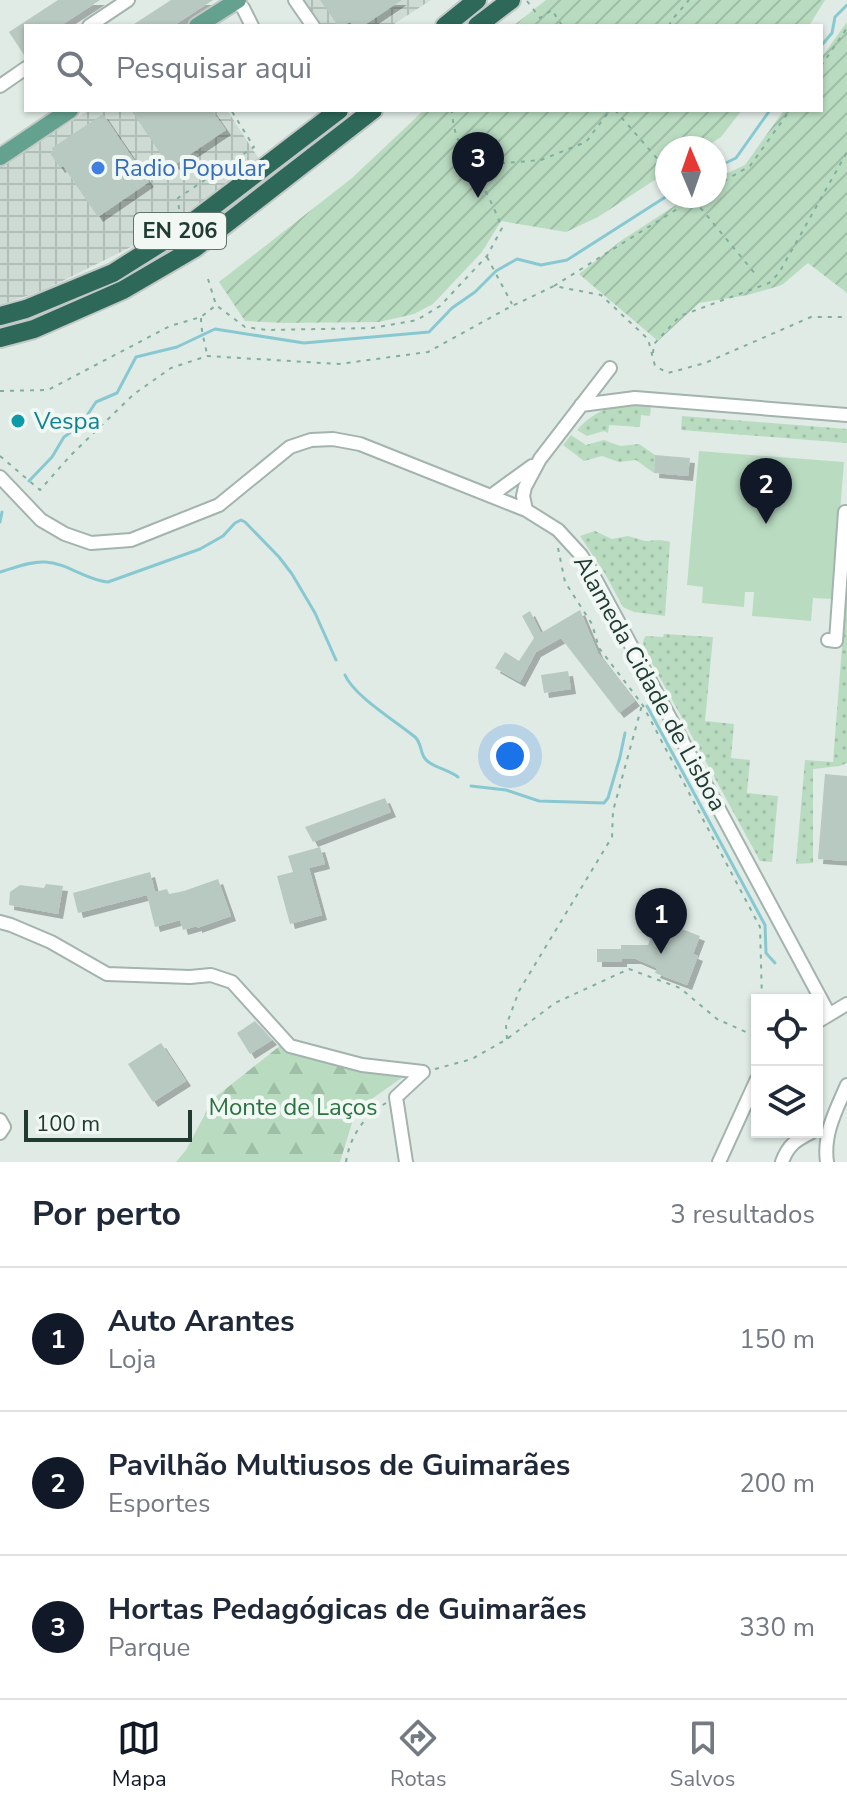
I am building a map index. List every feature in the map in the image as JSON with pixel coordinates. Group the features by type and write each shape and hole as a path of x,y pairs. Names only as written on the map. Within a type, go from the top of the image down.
{"highway":[{"path":"447,24 477,0"},
{"path":"480,24 506,3"},
{"name":"EN 206","path":"0,316 26,309 113,273 186,227 336,112"},
{"name":"EN 206","path":"0,338 34,329 123,290 195,248 370,112"}],"main road":[{"path":"200,24 235,1"},
{"path":"0,157 67,112"}],"street":[{"path":"92,24 128,0"},
{"path":"295,0 312,24"},
{"path":"235,1 243,8 251,24"},
{"path":"0,86 24,69"},
{"path":"526,510 525,487 540,459 610,368"},
{"path":"581,405 635,398 847,415"},
{"name":"Alameda Cidade de Lisboa","path":"0,477 41,520 65,534 91,543 131,540 219,505 290,447 311,440 333,439 360,444 492,495 554,527 590,569 829,1014"},
{"path":"492,495 540,459"},
{"path":"828,640 836,641 845,512"},
{"path":"0,922 51,942 107,974 211,975 232,982 290,1046 362,1065 423,1072"},
{"path":"823,1018 847,1004"},
{"path":"406,1162 396,1097 423,1072"},
{"path":"827,1162 825,1149 830,1123 847,1085"},
{"path":"719,1162 751,1092"},
{"path":"0,1120 4,1127 0,1133"},
{"path":"823,1127 830,1123"},
{"path":"782,1162 786,1150 801,1138"}],"path":[{"path":"670,24 689,0"},
{"path":"527,1 540,18 552,10 561,24"},
{"path":"823,63 847,28"},
{"path":"179,209 178,198 254,147 232,112"},
{"path":"208,279 216,305 245,327 267,330 372,328 417,320 440,306 487,256 502,228 452,127 452,112"},
{"path":"469,166 541,160 586,142 608,112"},
{"path":"617,112 655,156"},
{"path":"727,179 750,166 789,112"},
{"path":"653,354 654,344 680,316 769,283 779,273 847,152"},
{"path":"0,456 40,490 134,394 171,368 207,356 339,364 428,352 554,286 679,208"},
{"path":"700,208 757,276"},
{"path":"487,256 512,306"},
{"path":"554,286 601,295 648,339 655,366 668,373 705,363 811,317 847,317"},
{"path":"0,391 48,390 170,326 201,317 216,305"},
{"path":"201,317 207,356"},
{"path":"554,527 565,582 592,624 599,648 642,704 760,927 762,994"},
{"path":"507,1039 506,1026 519,991 612,837 613,811 642,704"},
{"path":"423,1072 472,1059 507,1039 555,1003 629,969 680,988 717,1019 751,1034"},
{"path":"346,1162 356,1131 371,1112 396,1097"}],"shaded area":[{"path":"301,0 431,0 394,24 317,24"},
{"path":"86,112 228,112 259,159 143,241 44,290 0,305 0,167"}],"green space":[{"path":"546,0 825,0 810,24 516,24"},
{"path":"847,22 847,293 808,263 782,285 748,295 699,303 658,341 579,274 622,240 671,208 727,208 727,173 745,165 783,112 823,112 823,55"},
{"path":"422,112 740,112 722,136 655,136 655,180 598,217 566,232 501,221 482,252 433,304 414,314 379,322 245,321 219,282 352,178"},
{"path":"634,404 651,405 650,416 641,415 640,427 609,425 608,433 604,431 587,436 577,430 602,411"},
{"path":"682,416 847,429 847,443 681,430"},
{"path":"571,435 586,445 604,440 620,446 639,444 655,455 654,473 636,460 619,462 602,456 584,461 563,445"},
{"path":"699,451 844,462 833,599 813,598 811,621 752,616 754,592 745,592 744,607 702,603 703,587 687,585"},
{"path":"595,531 612,539 628,536 645,541 670,542 665,616 634,612 623,607 580,536"},
{"path":"847,582 847,763 813,769 813,863 796,864 805,760 833,762"},
{"path":"664,634 713,637 705,721 734,724 731,758 750,760 747,793 778,796 772,862 760,861 646,652 643,642 646,636 663,637"},
{"name":"Monte de Laços","path":"281,1045 356,1071 403,1077 356,1110 340,1162 176,1162 186,1150 213,1099"}],"building":[{"path":"58,0 100,0 63,24 24,24 24,55 9,32"},
{"path":"171,0 213,0 176,24 134,24"},
{"path":"320,0 402,0 366,24 337,24"},
{"path":"132,112 213,112 226,130 170,168"},
{"path":"103,114 149,182 98,217 63,166 60,168 50,153 52,148"},
{"path":"655,455 690,458 688,476 654,473"},
{"path":"580,610 598,653 635,701 619,713 561,638 536,652 520,682 495,668 505,652 519,661 534,638 522,616 530,611 541,633"},
{"path":"568,671 571,689 544,693 541,675"},
{"path":"825,774 847,776 847,861 818,859"},
{"path":"385,798 391,812 313,842 305,827"},
{"path":"320,847 325,864 309,868 322,915 290,924 277,876 293,872 288,856"},
{"path":"150,872 155,892 167,889 169,894 218,879 231,916 197,928 183,930 180,920 155,927 147,895 78,913 73,893"},
{"path":"46,884 63,886 58,914 9,905 10,892 20,885 44,888"},
{"path":"653,918 700,936 693,954 698,956 687,985 655,973 657,968 636,959 597,962 597,949 648,945 654,929 650,927"},
{"path":"255,1021 272,1040 250,1054 237,1033"},
{"path":"161,1043 186,1081 153,1102 128,1064"}],"waterway":[{"path":"823,44 832,33 835,17 847,5"},
{"path":"727,162 736,158 769,112"},
{"path":"29,481 52,457 64,437 80,426 96,402 117,393 136,357 177,347 215,329 304,343 429,332 496,271 517,259 541,265 567,260 655,204"},
{"path":"0,522 2,512"},
{"path":"0,572 45,562 108,582 200,549 223,536 241,520 292,574 315,613 336,660"},
{"path":"345,675 366,700 415,737 427,760 458,777"},
{"path":"647,706 765,925 766,953 775,963"},
{"path":"471,786 506,790 539,801 604,803 625,733"}],"place":[{"name":"Radio Popular","path":"98,168"},
{"name":"Hortas Pedagógicas de Guimarães","path":"478,198"},
{"name":"Vespa","path":"18,421"},
{"name":"Pavilhão Multiusos de Guimarães","path":"766,524"},
{"name":"Auto Arantes","path":"661,954"}]}
